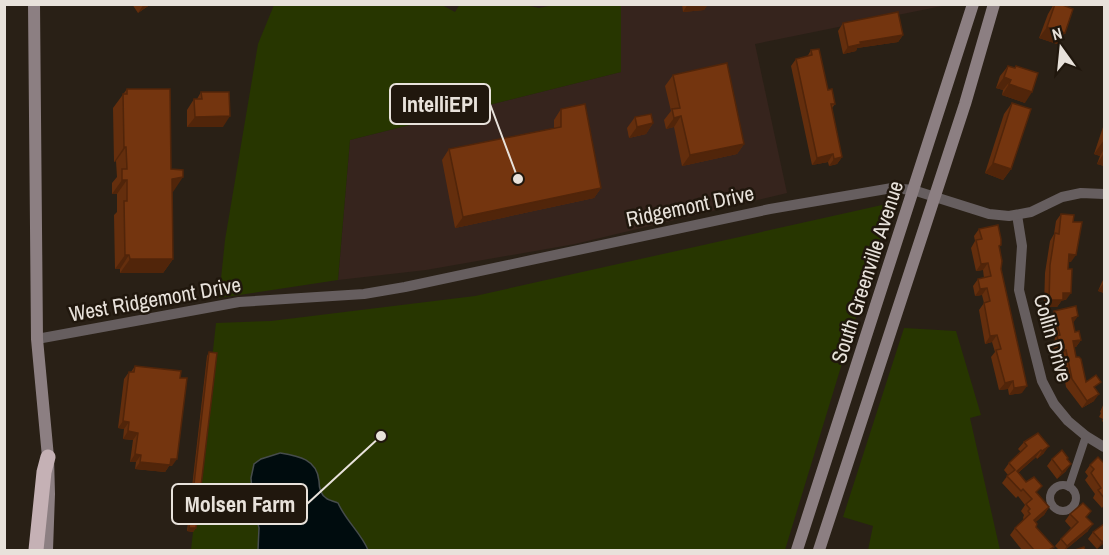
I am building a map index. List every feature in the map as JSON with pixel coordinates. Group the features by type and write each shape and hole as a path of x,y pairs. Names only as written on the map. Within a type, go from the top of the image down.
{"highway":[{"path":"36,550 44,472 48,457"}],"main road":[{"path":"34,4 37,339 48,457 47,550"},
{"name":"South Greenville Avenue","path":"797,550 974,4"},
{"name":"South Greenville Avenue","path":"819,550 965,104 994,4"},
{"path":"965,31 984,36"}],"street":[{"name":"Ridgemont Drive","path":"280,300 363,294 405,287 770,209 816,203 880,189 913,190 989,214 1017,215 1031,212 1062,197 1082,193 1104,194"},
{"name":"Collin Drive","path":"1017,215 1022,246 1019,279 1021,300 1042,381 1062,414 1086,436 1104,447"},
{"name":"West Ridgemont Drive","path":"37,339 239,302 280,300"},
{"path":"1070,487 1086,436"}],"shaded area":[{"path":"621,5 947,5 755,44 787,193 575,244 426,270 338,280 350,140 621,72"},
{"path":"280,453 300,457 311,463 315,468 322,494 327,499 338,503 368,550 258,550 259,528 253,503 251,478 254,464 261,459"}],"green space":[{"path":"460,4 525,5 539,8 553,5 621,5 621,72 350,140 338,280 219,298 225,240 258,44 274,5 442,5 455,12"},
{"path":"891,203 785,550 191,550 216,323 271,321 475,296"},
{"path":"904,328 956,331 981,415 970,418 1000,550 868,550 873,526 843,517"}],"building":[{"path":"1055,4 1073,9 1065,33 1047,27"},
{"path":"898,12 903,35 860,42 861,44 848,47 843,23"},
{"path":"819,49 828,90 832,89 835,104 831,104 842,157 834,159 833,154 817,158 796,59 812,55 811,50"},
{"path":"727,63 744,144 690,155 681,116 674,118 672,109 680,108 673,75"},
{"path":"1008,66 1015,68 1016,66 1038,73 1032,92 1009,84 1011,80 1004,77"},
{"path":"127,89 170,89 171,169 183,170 183,177 172,179 173,259 130,259 129,255 125,255 124,201 127,201 127,180 122,180 122,169 127,169 126,147 124,147 123,94 127,94"},
{"path":"201,92 229,92 230,116 195,117 194,99 202,99"},
{"path":"1012,103 1031,109 1011,169 993,163"},
{"path":"585,104 601,188 463,217 449,149 561,127 561,109"},
{"path":"651,114 653,123 637,127 635,117"},
{"path":"1061,214 1074,215 1073,222 1082,222 1076,255 1069,254 1068,269 1072,269 1071,293 1063,293 1063,300 1049,300 1050,265 1055,233 1059,234"},
{"path":"998,225 1001,239 999,246 1001,269 1027,386 1014,388 1013,381 1005,383 996,350 1001,349 997,335 990,336 984,303 990,301 987,288 980,289 978,279 991,276 988,263 981,264 976,240 982,239 979,229"},
{"path":"1076,306 1078,316 1072,318 1075,332 1079,331 1081,340 1073,341 1076,357 1081,359 1086,382 1096,375 1101,382 1094,387 1099,394 1087,401 1072,379 1066,350 1061,351 1054,311"},
{"path":"209,352 217,353 196,528 189,528"},
{"path":"135,366 181,371 180,378 187,378 177,459 171,459 170,465 140,462 141,455 135,454 138,433 128,431 129,422 123,421 129,372 134,372"},
{"path":"1038,433 1049,446 1017,471 1026,482 1034,477 1042,486 1036,492 1049,507 1034,520 1036,527 1054,547 1049,550 1034,550 1015,528 1030,514 1028,511 1030,509 1026,504 1032,499 1007,476 1015,470 1009,463 1027,446 1024,442"},
{"path":"1062,450 1071,464 1062,472 1052,459"},
{"path":"1098,457 1104,463 1104,498 1098,490 1101,488 1091,473 1094,469 1090,465"},
{"path":"1083,503 1091,511 1086,517 1093,524 1067,546 1061,539 1078,522 1070,514"},
{"path":"1104,524 1104,540 1102,542 1093,532"}],"place":[{"name":"IntelliEPI","path":"518,179"},
{"name":"Molsen Farm","path":"381,436"}]}
